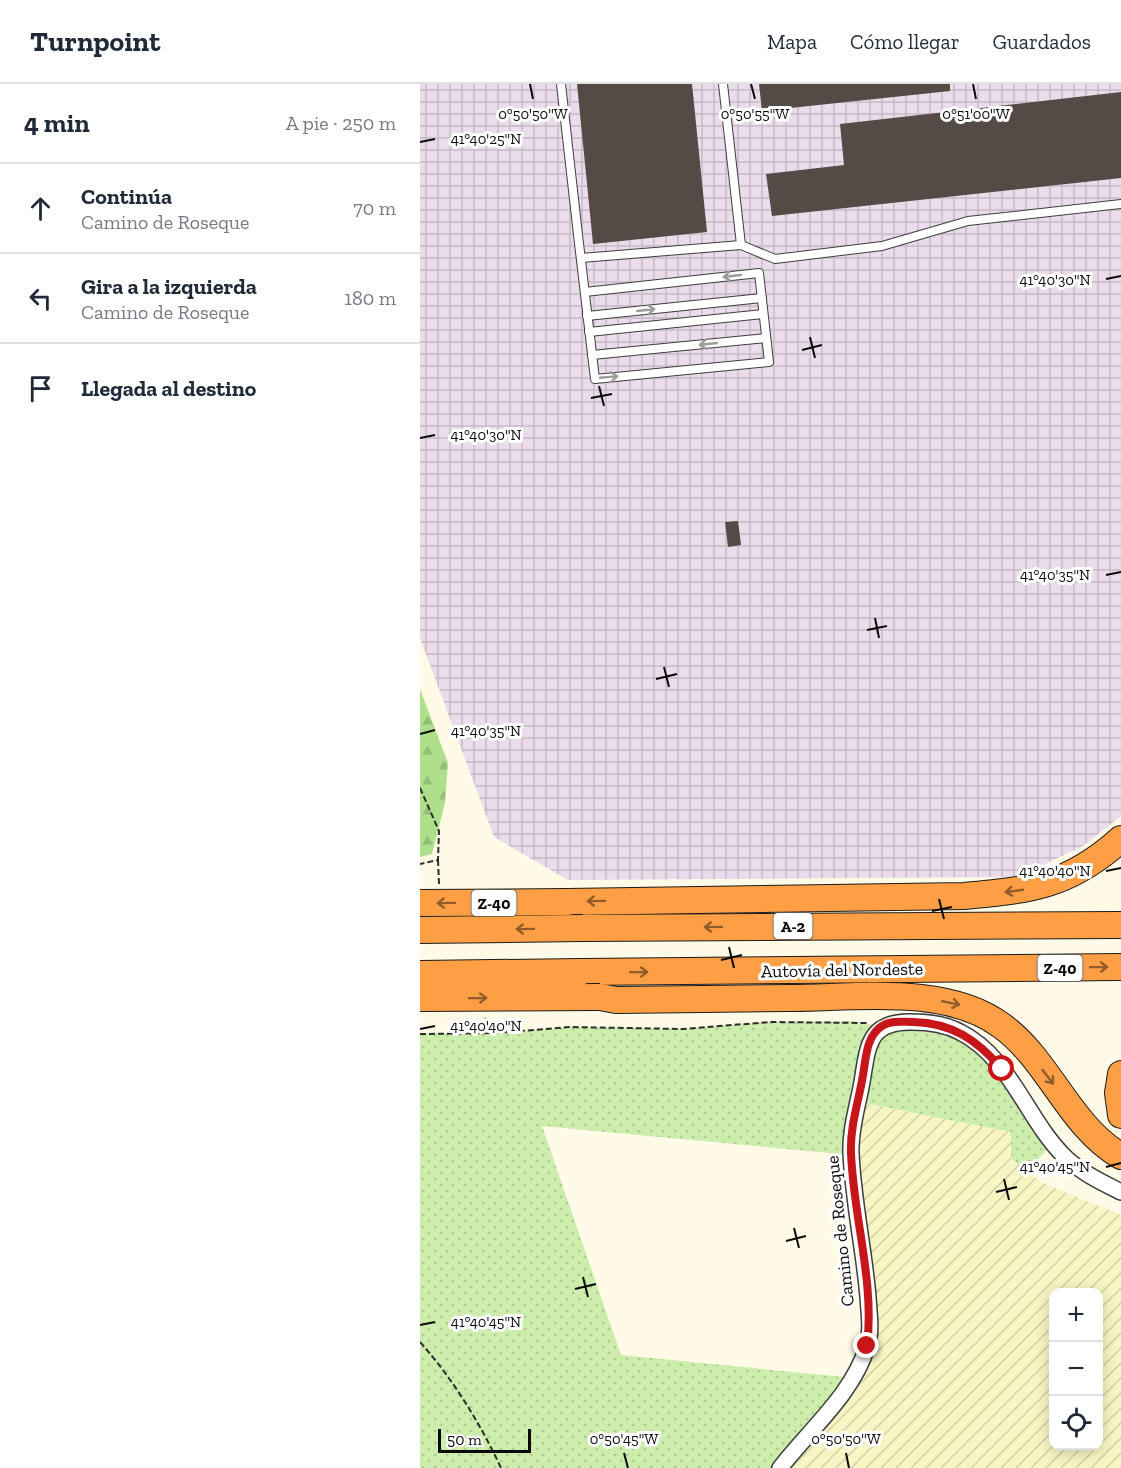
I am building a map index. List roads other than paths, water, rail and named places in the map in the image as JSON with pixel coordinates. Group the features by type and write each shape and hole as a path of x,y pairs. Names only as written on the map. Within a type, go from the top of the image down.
{"highway":[{"path":"625,901 953,896 1009,892 1035,888 1083,870 1121,839"},
{"name":"Z-40","path":"420,903 625,901 689,908 906,911 1003,925 1121,925"},
{"name":"A-2","path":"420,930 1003,925"},
{"name":"Autovía del Nordeste","path":"420,974 1121,967"},
{"path":"600,997 616,993 753,986 969,982 999,968"},
{"path":"420,998 600,997 616,1000 910,997 968,1007 994,1020 1017,1038 1090,1130 1121,1156"},
{"path":"1121,1074 1118,1093 1121,1115"}],"street":[{"name":"Camino de Roseque","path":"780,1468 842,1394 854,1377 867,1346 870,1326 851,1144 867,1053 874,1034 882,1026 891,1023 923,1022 952,1028 970,1038 1002,1069 1063,1156 1082,1171 1121,1192"}],"lane":[{"path":"561,84 595,379 769,362 759,273 585,292"},
{"path":"723,84 741,245"},
{"path":"581,258 741,245 775,258 798,256 882,246 968,221 1121,204"},
{"path":"588,316 762,298"},
{"path":"590,332 764,314"},
{"path":"592,355 766,338"}]}
